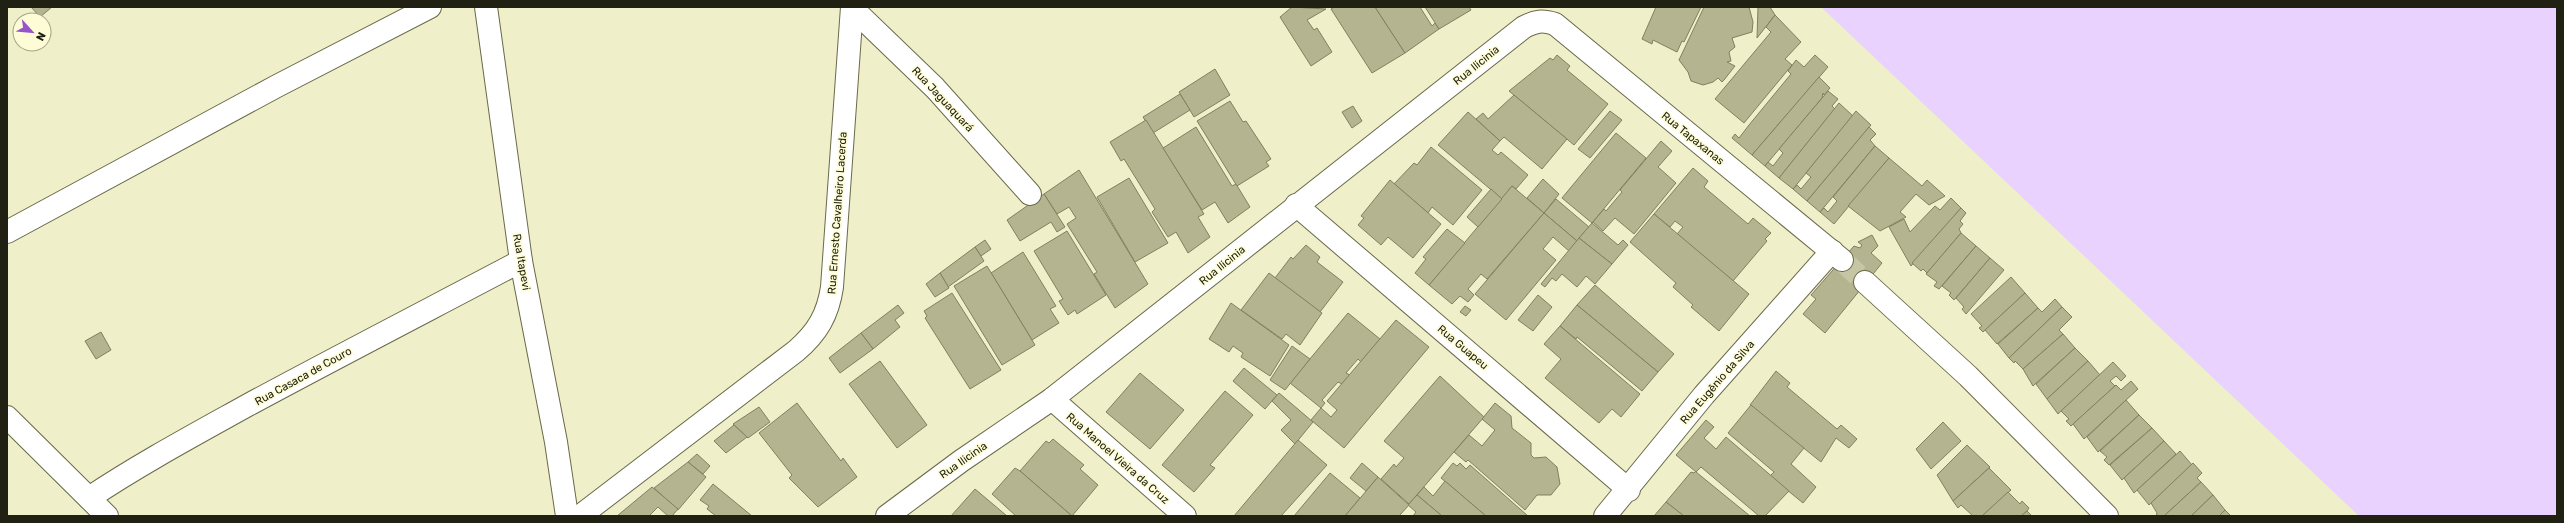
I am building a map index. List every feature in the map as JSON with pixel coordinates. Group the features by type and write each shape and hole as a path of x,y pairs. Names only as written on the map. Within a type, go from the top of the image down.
{"street":[{"path":"7,232 326,60 430,7"},
{"name":"Rua Itapevi","path":"486,7 521,261 556,442 567,516"},
{"name":"Rua Jaguaquará","path":"852,8 935,88 1030,194"},
{"name":"Rua Ernesto Cavalheiro Lacerda","path":"580,516 796,351 812,337 823,320 830,305 832,287 852,8"},
{"name":"Rua Ilicinia","path":"887,516 960,461 1052,399 1296,205 1524,27 1535,21 1545,20 1555,24"},
{"name":"Rua Tapaxanas","path":"1555,24 1837,256"},
{"name":"Rua Guapeu","path":"1296,205 1629,490"},
{"name":"Rua Eugênio da Silva","path":"1605,516 1629,490 1704,395 1837,256"},
{"name":"Rua Casaca de Couro","path":"89,498 124,475 198,432 372,338 521,261"},
{"path":"1866,282 1974,382 2107,516"},
{"name":"Rua Manoel Vieira da Cruz","path":"1052,399 1185,516"},
{"path":"7,417 107,516"}],"shaded area":[{"path":"1821,7 2557,7 2557,516 2359,516"}],"building":[{"path":"31,7 52,7 46,12 36,12"},
{"path":"1292,7 1326,9 1307,20 1314,30 1317,28 1332,52 1311,66 1280,17"},
{"path":"1334,7 1375,7 1405,53 1372,73 1331,9"},
{"path":"1375,7 1420,7 1432,26 1435,23 1439,29 1405,53"},
{"path":"1425,7 1469,7 1471,10 1439,29"},
{"path":"1656,7 1701,7 1684,42 1682,41 1677,52 1653,40 1652,44 1642,39"},
{"path":"1704,7 1749,7 1753,22 1752,32 1732,38 1735,47 1729,52 1731,61 1727,62 1735,66 1724,80 1722,82 1718,78 1713,82 1703,85 1691,81 1688,72 1679,60"},
{"path":"1758,7 1770,7 1775,15 1757,38"},
{"path":"1775,15 1801,42 1785,59 1792,65 1744,123 1715,99 1771,32 1766,27"},
{"path":"1557,55 1570,66 1567,70 1608,104 1574,145 1509,91 1550,58 1553,60"},
{"path":"1815,55 1828,67 1752,155 1732,138 1735,134 1739,138 1791,74 1788,71 1796,60 1804,67"},
{"path":"1215,69 1230,95 1194,117 1179,92"},
{"path":"1819,77 1830,88 1824,95 1823,93 1822,98 1765,166 1752,155"},
{"path":"1828,91 1838,99 1832,106 1835,109 1779,178 1765,166 1768,162 1773,166 1783,153 1779,149"},
{"path":"1180,94 1190,110 1153,133 1143,117"},
{"path":"1514,95 1567,139 1542,169 1504,137 1500,141 1476,119 1483,113 1488,119"},
{"path":"1230,101 1243,122 1246,121 1271,159 1266,162 1269,166 1237,186 1197,121"},
{"path":"1839,103 1853,116 1793,189 1779,178"},
{"path":"1353,106 1362,121 1352,128 1342,112"},
{"path":"1610,111 1622,120 1590,158 1578,149"},
{"path":"1856,111 1871,125 1807,201 1793,189 1797,185 1801,189 1811,177 1806,173"},
{"path":"1468,112 1500,141 1492,150 1498,155 1501,152 1528,175 1516,189 1512,186 1502,199 1438,145"},
{"path":"1146,120 1204,214 1198,217 1210,237 1188,253 1176,232 1168,237 1152,212 1155,209 1124,159 1121,161 1110,142"},
{"path":"1196,127 1232,186 1236,184 1250,207 1228,223 1215,202 1202,210 1163,148"},
{"path":"1869,127 1876,134 1870,140 1875,146 1820,212 1807,201"},
{"path":"1616,133 1646,158 1592,223 1562,198"},
{"path":"1661,141 1672,151 1658,167 1676,183 1634,234 1615,218 1603,231 1593,222 1604,209 1606,211 1622,192 1620,190"},
{"path":"1875,146 1889,158 1834,224 1820,212 1824,208 1828,212 1837,201 1833,197"},
{"path":"1431,147 1482,190 1453,225 1432,207 1428,213 1394,184 1414,163 1417,165"},
{"path":"1889,158 1922,186 1927,180 1945,196 1929,205 1916,194 1900,212 1906,217 1880,231 1848,206"},
{"path":"1693,168 1708,181 1704,187 1748,224 1753,218 1771,233 1765,239 1767,241 1733,281 1677,234 1683,227 1675,221 1670,227 1654,214"},
{"path":"1079,170 1148,284 1115,308 1094,274 1097,272 1067,224 1076,218 1069,207 1057,214 1044,194"},
{"path":"1129,178 1168,243 1135,262 1097,197"},
{"path":"1543,179 1559,194 1544,213 1527,198"},
{"path":"1390,180 1441,224 1413,258 1388,237 1381,245 1358,225 1364,218 1361,216"},
{"path":"1512,186 1544,213 1487,279 1481,274 1468,289 1474,295 1468,302 1460,296 1452,304 1429,285"},
{"path":"1491,189 1502,199 1478,227 1467,217"},
{"path":"1044,194 1065,227 1057,232 1051,222 1020,241 1007,220"},
{"path":"1951,198 1961,208 1911,266 1889,227 1904,219 1910,232 1935,206 1940,210"},
{"path":"1556,199 1589,227 1577,241 1544,213"},
{"path":"1961,208 1966,213 1960,221 1963,224 1959,229 1961,233 1927,273 1923,269 1921,271 1912,263"},
{"path":"1544,213 1577,241 1569,251 1553,237 1543,249 1556,260 1506,320 1475,294"},
{"path":"1654,214 1749,294 1719,331 1691,307 1693,305 1673,287 1676,283 1630,242"},
{"path":"1592,223 1618,245 1623,240 1628,245 1612,264 1579,238"},
{"path":"1447,229 1465,243 1429,285 1415,273 1426,259 1423,257"},
{"path":"1067,231 1106,295 1077,314 1075,310 1068,315 1059,301 1063,299 1034,251"},
{"path":"1961,233 1976,246 1939,289 1934,286 1937,282 1926,274"},
{"path":"1872,235 1878,246 1871,253 1882,263 1825,333 1803,314 1816,299 1811,295 1854,246 1860,248 1862,245 1858,242"},
{"path":"1579,238 1612,264 1595,284 1586,276 1577,287 1562,274 1556,281 1552,278 1545,287 1541,284"},
{"path":"985,240 991,249 981,256 975,247"},
{"path":"1306,245 1320,257 1317,262 1343,282 1320,312 1275,278 1291,257 1293,259"},
{"path":"1976,246 1990,258 1954,300 1949,295 1951,293 1942,286"},
{"path":"975,247 984,261 948,287 940,273"},
{"path":"1023,252 1056,306 1050,309 1059,323 1032,340 991,273"},
{"path":"1990,258 2004,270 1966,314 1962,309 1964,307 1956,298"},
{"path":"987,266 1035,345 1002,365 954,286"},
{"path":"940,273 949,288 935,297 926,284"},
{"path":"1269,273 1322,313 1300,345 1286,334 1282,339 1241,310"},
{"path":"2011,277 2025,293 1983,332 1979,328 1982,326 1971,314"},
{"path":"1595,285 1674,354 1658,372 1577,305"},
{"path":"952,293 1001,370 970,389 925,318 927,316 924,311"},
{"path":"2025,293 2038,308 1997,344 1985,330"},
{"path":"1538,295 1552,307 1533,331 1518,320"},
{"path":"2055,299 2062,307 2009,358 1998,344 2038,308 2042,312"},
{"path":"1231,303 1289,345 1270,376 1241,357 1243,353 1233,346 1229,352 1209,339"},
{"path":"898,305 904,313 895,320 900,327 873,349 861,333"},
{"path":"1577,305 1658,372 1642,391 1577,337 1576,339 1560,326"},
{"path":"1465,306 1471,310 1466,316 1460,312"},
{"path":"2062,307 2072,317 2059,330 2063,334 2023,369 2015,361 2014,363 2009,358"},
{"path":"1348,313 1380,339 1361,362 1358,359 1346,373 1350,375 1342,384 1338,382 1322,400 1325,403 1321,408 1290,383"},
{"path":"1396,320 1429,347 1344,448 1311,420 1321,408 1331,417 1337,410 1327,401"},
{"path":"1560,326 1640,394 1621,417 1612,409 1599,423 1545,378 1561,359 1544,344"},
{"path":"101,332 111,350 96,359 85,341"},
{"path":"861,333 873,349 840,373 829,358"},
{"path":"2063,334 2075,348 2033,386 2023,369"},
{"path":"1292,346 1310,359 1285,390 1270,380"},
{"path":"2075,348 2088,361 2047,399 2036,384"},
{"path":"880,361 927,425 897,448 849,384"},
{"path":"2088,361 2100,375 2058,414 2047,399"},
{"path":"2113,362 2126,376 2121,381 2116,376 2110,381 2115,386 2071,426 2066,421 2069,419 2061,411"},
{"path":"1244,368 1277,395 1265,409 1233,381"},
{"path":"1776,371 1790,383 1787,387 1837,429 1841,425 1857,439 1849,448 1836,438 1821,462 1750,405"},
{"path":"1140,373 1184,410 1150,449 1106,412"},
{"path":"1440,376 1484,417 1409,504 1381,479 1394,464 1396,467 1404,458 1384,441"},
{"path":"2131,381 2138,389 2084,439 2073,424 2116,385 2121,390"},
{"path":"1225,391 1253,415 1210,465 1215,468 1194,492 1162,465"},
{"path":"1279,393 1313,422 1295,444 1281,430 1291,420 1272,401"},
{"path":"2126,400 2139,415 2098,452 2087,437"},
{"path":"797,403 841,461 843,458 857,477 818,507 789,478 792,475 759,433"},
{"path":"1495,403 1511,416 1512,428 1531,443 1531,455 1534,458 1546,457 1557,467 1560,484 1551,495 1537,495 1525,510 1468,460 1466,462 1454,452 1469,435 1482,446 1495,430 1482,419"},
{"path":"1751,405 1804,448 1791,464 1816,487 1803,503 1770,476 1774,472 1728,433"},
{"path":"759,407 770,422 748,438 733,424"},
{"path":"2139,415 2152,428 2109,465 2104,460 2107,457 2100,451"},
{"path":"1706,420 1714,427 1704,438 1716,449 1726,437 1789,491 1765,516 1759,516 1701,467 1696,472 1676,455"},
{"path":"1943,422 1961,441 1931,469 1916,449"},
{"path":"734,425 747,437 726,453 714,441"},
{"path":"2152,428 2164,441 2122,480 2110,465"},
{"path":"1053,439 1084,465 1080,469 1098,485 1072,516 1020,471 1046,441 1049,443"},
{"path":"1298,440 1327,465 1281,516 1234,516"},
{"path":"2164,441 2176,454 2134,493 2124,478"},
{"path":"1967,445 1990,467 1953,501 1937,475"},
{"path":"2180,451 2192,465 2149,505 2137,490"},
{"path":"697,454 710,466 703,474 688,462"},
{"path":"688,462 706,477 678,510 654,488"},
{"path":"1362,463 1378,477 1366,491 1350,478"},
{"path":"1453,463 1457,466 1460,463 1466,469 1470,465 1528,516 1486,516 1441,478"},
{"path":"2193,463 2202,473 2197,478 2201,482 2164,516 2156,516 2157,513 2151,503"},
{"path":"1015,468 1072,516 1016,516 992,494"},
{"path":"1989,468 2011,490 1982,516 1973,516 1961,505 1958,508 1953,501"},
{"path":"1696,471 1750,516 1684,516 1666,502 1691,472 1694,473"},
{"path":"1330,473 1360,498 1345,516 1294,516"},
{"path":"1378,477 1409,505 1399,516 1345,516"},
{"path":"1445,481 1486,516 1442,516 1417,495 1424,487 1433,496"},
{"path":"2201,482 2213,495 2191,516 2164,516"},
{"path":"713,484 752,516 716,516 707,509 709,506 700,500"},
{"path":"652,487 678,509 672,516 668,516 658,507 649,516 617,516"},
{"path":"975,489 1007,516 951,516"},
{"path":"2008,492 2020,504 2022,501 2029,508 2027,511 2021,516 1982,516"},
{"path":"1417,495 1442,516 1413,516 1416,512 1408,505"},
{"path":"2213,495 2225,510 2219,516 2191,516"},
{"path":"1666,502 1684,516 1654,516"},
{"path":"2225,510 2231,516 2219,516"},
{"path":"2027,511 2032,516 2021,516"}],"tunnel":[{"path":"1842,260 1865,282"}]}
